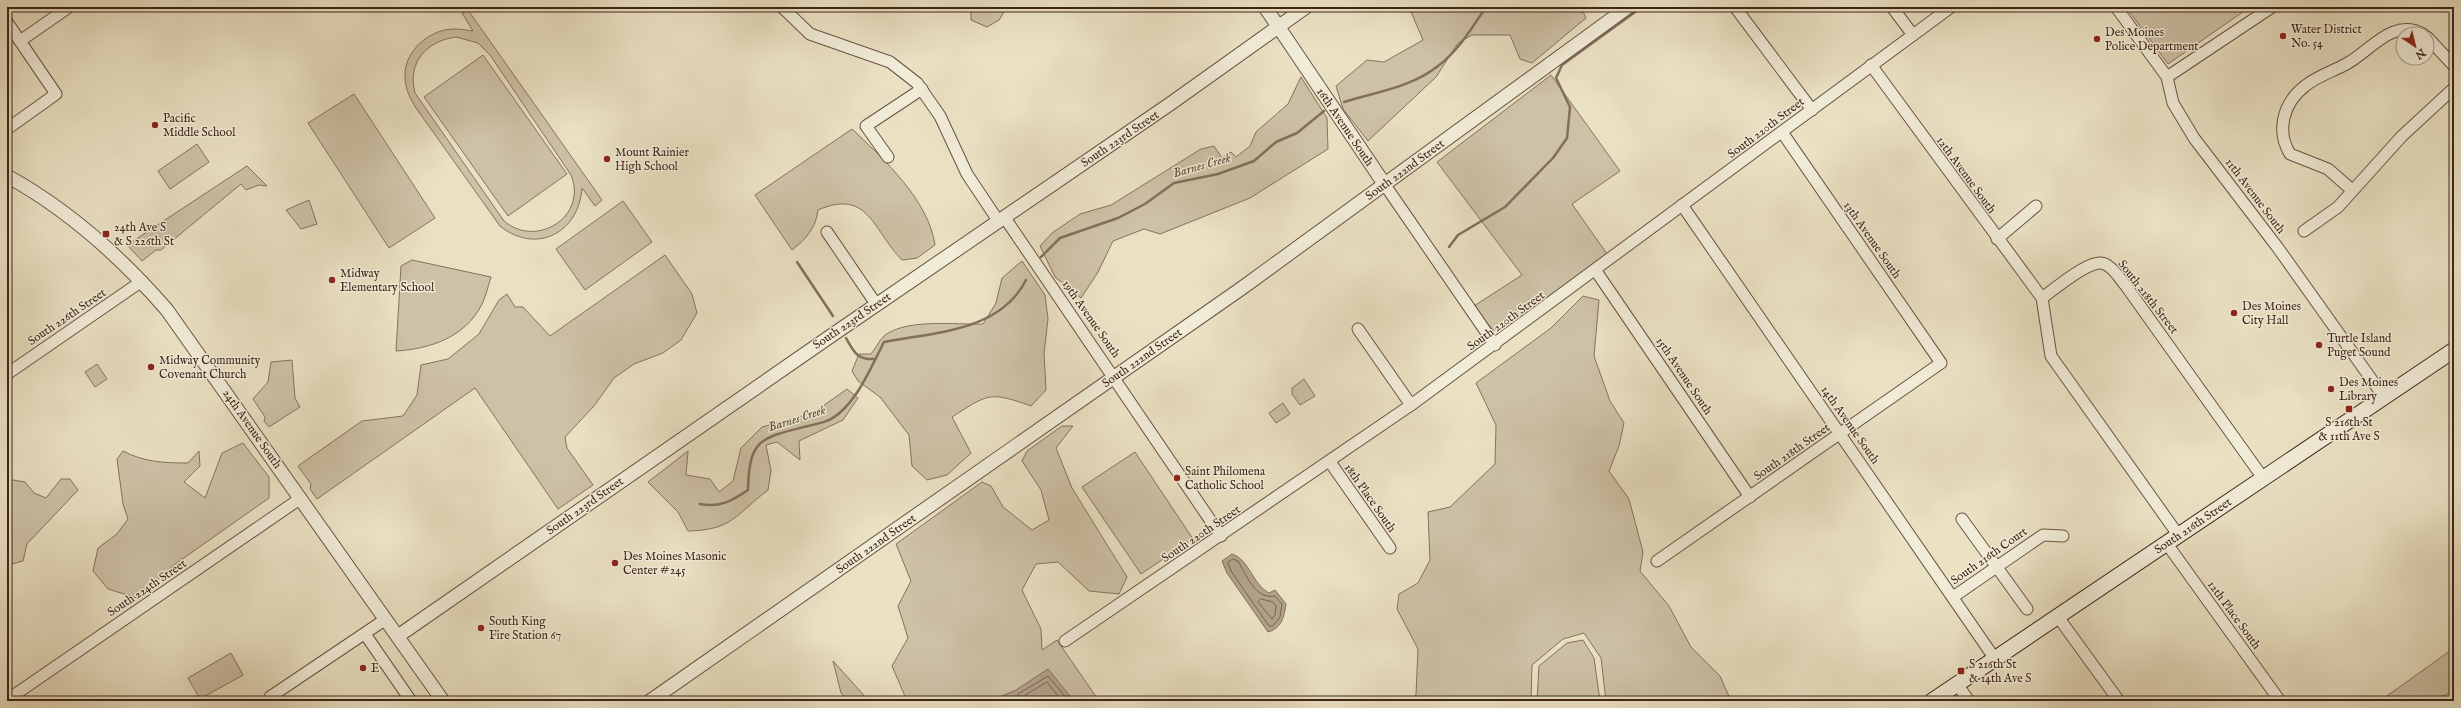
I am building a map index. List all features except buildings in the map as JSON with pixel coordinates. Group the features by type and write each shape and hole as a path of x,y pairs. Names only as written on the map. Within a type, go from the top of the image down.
{"main road":[{"name":"South 216th Street","path":"1932,701 2454,350"}],"street":[{"path":"20,41 69,7"},
{"name":"19th Avenue South","path":"782,7 810,34 890,62 904,72 922,89 940,116 966,174 1002,220 1115,377 1221,536"},
{"name":"16th Avenue South","path":"1265,7 1495,345"},
{"name":"South 223rd Street","path":"398,636 876,304 1002,220 1306,7"},
{"name":"South 222nd Street","path":"650,701 1115,377 1385,185 1628,7"},
{"path":"1735,7 1812,110"},
{"path":"1892,7 1913,35"},
{"name":"South 220th Street","path":"1065,641 1330,462 1495,345 1951,7"},
{"name":"11th Avenue South","path":"2116,7 2167,76 2173,103 2194,138 2278,248 2384,396"},
{"path":"2167,76 2272,7"},
{"path":"7,22 56,94 7,129"},
{"path":"2352,190 2328,169 2290,154 2282,132 2285,112 2305,86 2349,62 2395,31"},
{"path":"2435,46 2454,66"},
{"name":"12th Avenue South","path":"1871,65 1997,239 2042,298"},
{"path":"2304,231 2338,207 2402,136 2454,88"},
{"path":"888,158 866,126 922,89"},
{"name":"13th Avenue South","path":"1782,132 1941,363"},
{"name":"24th Avenue South","path":"7,176 73,219 114,254 142,281 187,336 443,701"},
{"name":"14th Avenue South","path":"1682,205 1995,659"},
{"path":"1997,239 2036,206"},
{"path":"827,232 876,304"},
{"name":"South 218th Street","path":"2042,298 2090,264 2104,263 2111,268 2126,286 2263,478"},
{"name":"15th Avenue South","path":"1596,271 1750,497"},
{"name":"South 226th Street","path":"7,374 142,281"},
{"path":"2042,298 2051,356 2173,540"},
{"path":"1358,329 1411,405"},
{"name":"South 218th Street","path":"1657,562 1941,363"},
{"name":"18th Place South","path":"1330,462 1390,548"},
{"name":"South 224th Street","path":"7,700 301,498"},
{"path":"1962,518 2027,609"},
{"name":"South 216th Court","path":"1953,597 2043,535 2063,536"},
{"name":"12th Place South","path":"2173,540 2280,701"},
{"path":"2058,617 2119,701"},
{"path":"273,701 270,697 358,636 365,634 386,619"},
{"path":"365,634 411,701"},
{"path":"1957,684 1969,701"}],"shaded area":[{"path":"971,7 1007,7 999,20 987,27 971,20"},
{"path":"1409,7 1581,7 1586,18 1532,63 1520,59 1510,35 1472,35 1458,43 1436,77 1368,141 1343,109 1336,86 1367,60 1384,62 1423,40"},
{"path":"2126,7 2250,7 2168,64"},
{"path":"468,10 602,200 595,206 582,188 579,204 573,217 564,227 553,235 541,239 528,239 514,235 500,226 416,108 408,93 405,81 406,67 409,58 420,43 428,37 445,30 454,29 473,31 462,13","holes":["456,37 478,43 490,55 571,175 574,190 572,203 566,215 556,224 544,230 531,231 517,229 504,221 415,93 413,82 414,72 421,55 428,49 445,39"]},
{"path":"483,55 567,174 508,216 424,97"},
{"path":"1551,75 1620,171 1572,204 1607,254 1515,325 1500,333 1492,329 1474,306 1522,275 1437,162"},
{"path":"1301,77 1327,118 1328,149 1250,198 1160,234 1144,229 1113,241 1098,272 1081,298 1055,277 1040,246 1052,233 1080,214 1111,205 1201,149 1214,146 1222,158 1231,152 1236,157 1250,146 1256,132 1288,104"},
{"path":"354,94 435,218 389,248 308,123"},
{"path":"852,129 891,167 915,197 924,213 931,229 935,245 917,258 902,260 868,216 849,204 835,205 818,210 810,233 792,250 755,195"},
{"path":"197,144 209,162 170,189 158,171"},
{"path":"247,166 267,186 259,185 246,190 241,184 161,250 156,250 142,261 127,245"},
{"path":"309,200 317,224 301,229 286,210"},
{"path":"623,201 652,242 585,290 556,249"},
{"path":"665,255 692,294 697,313 681,340 663,353 634,364 614,378 594,406 565,437 567,448 593,485 558,509 475,388 317,499 310,489 311,484 298,466 362,421 403,416 417,395 421,365 448,359 479,334 499,300 507,294 515,307 523,307 550,336"},
{"path":"412,260 491,277 482,304 467,325 457,333 434,344 409,350 396,351 401,266"},
{"path":"1022,261 1045,295 1048,319 1044,353 1046,390 1031,406 1006,398 989,397 974,403 952,417 971,453 947,475 927,480 912,466 909,435 880,397 858,381 852,371 859,354 871,354 884,336 893,330 905,327 932,324 983,324 996,303 1002,278"},
{"path":"1583,296 1599,300 1594,356 1610,401 1624,423 1619,446 1609,471 1629,499 1643,552 1640,571 1669,606 1691,647 1720,676 1731,701 1606,701 1601,658 1584,633 1563,639 1532,665 1531,701 1413,701 1416,694 1418,649 1397,609 1399,594 1418,583 1430,560 1428,512 1450,507 1495,464 1496,425 1476,383 1551,328"},
{"path":"292,360 295,398 300,407 269,427 264,421 265,417 253,399 268,382 271,362"},
{"path":"97,364 107,379 95,387 85,372"},
{"path":"1304,379 1315,396 1300,405 1292,394 1292,388"},
{"path":"847,389 858,398 843,420 799,441 800,460 777,442 766,445 771,471 768,490 740,514 724,524 715,528 688,531 678,512 648,482 688,451 686,475 710,479 719,492 733,481 741,448 762,427 813,413"},
{"path":"1283,403 1290,414 1276,423 1269,413"},
{"path":"1062,426 1073,426 1056,448 1072,488 1127,577 1119,594 1089,591 1058,562 1036,564 1022,590 1041,629 1042,650 1057,640 1099,701 907,701 892,666 908,638 898,606 911,581 896,544 982,482 991,486 1003,507 1032,530 1049,520 1041,490 1022,461 1027,451"},
{"path":"243,443 269,477 269,498 174,565 137,598 108,589 93,571 98,548 117,534 128,519 123,504 117,459 123,451 146,460 171,463 188,463 199,451 200,466 184,482 205,498 222,453"},
{"path":"1135,452 1193,539 1141,574 1082,487"},
{"path":"7,479 25,482 34,493 46,498 61,479 70,479 78,490 27,544 23,561 12,564 7,561"},
{"path":"1583,640 1594,658 1600,701 1537,701 1539,666 1567,643"},
{"path":"2454,648 2454,691 2432,701 2380,701"},
{"path":"231,653 243,675 200,699 188,678"},
{"path":"833,661 869,701 848,701 841,693"}],"water":[{"path":"1232,554 1243,561 1263,589 1269,593 1275,590 1286,604 1282,621 1273,630 1268,632 1227,573 1222,561"},
{"path":"1048,669 1074,701 1018,701 1010,699 990,701 1016,690"}],"waterway":[{"name":"Barnes Creek","path":"1344,102 1405,84 1428,73 1452,53 1470,31 1486,7"},
{"path":"1449,247 1458,235 1505,207 1553,158 1567,138 1570,107 1556,78 1562,65 1642,7"},
{"name":"Barnes Creek","path":"1041,257 1060,238 1118,218 1145,204 1174,183 1218,174 1254,161 1276,142 1297,133 1324,111"},
{"path":"797,262 833,316"},
{"name":"Barnes Creek","path":"700,504 713,505 725,503 748,490 751,460 755,450 761,443 779,434 825,422 840,413 848,405 862,385 884,342 944,332 983,320 1000,310 1014,297 1026,280"},
{"path":"846,338 857,354 864,358 875,359"}],"place":[{"name":"Water District No. 54","path":"2283,36"},
{"name":"Des Moines Police Department","path":"2097,39"},
{"name":"Pacific Middle School","path":"155,125"},
{"name":"Mount Rainier High School","path":"607,159"},
{"name":"24th Ave S & S 226th St","path":"106,234"},
{"name":"Midway Elementary School","path":"332,280"},
{"name":"Des Moines City Hall","path":"2234,313"},
{"name":"Turtle Island Puget Sound","path":"2319,345"},
{"name":"Midway Community Covenant Church","path":"151,367"},
{"name":"Des Moines Library","path":"2331,389"},
{"name":"S 216th St & 11th Ave S","path":"2349,409"},
{"name":"Saint Philomena Catholic School","path":"1177,478"},
{"name":"Des Moines Masonic Center #245","path":"615,563"},
{"name":"South King Fire Station 67","path":"481,628"},
{"name":"E","path":"363,668"},
{"name":"S 216th St & 14th Ave S","path":"1961,671"}]}
